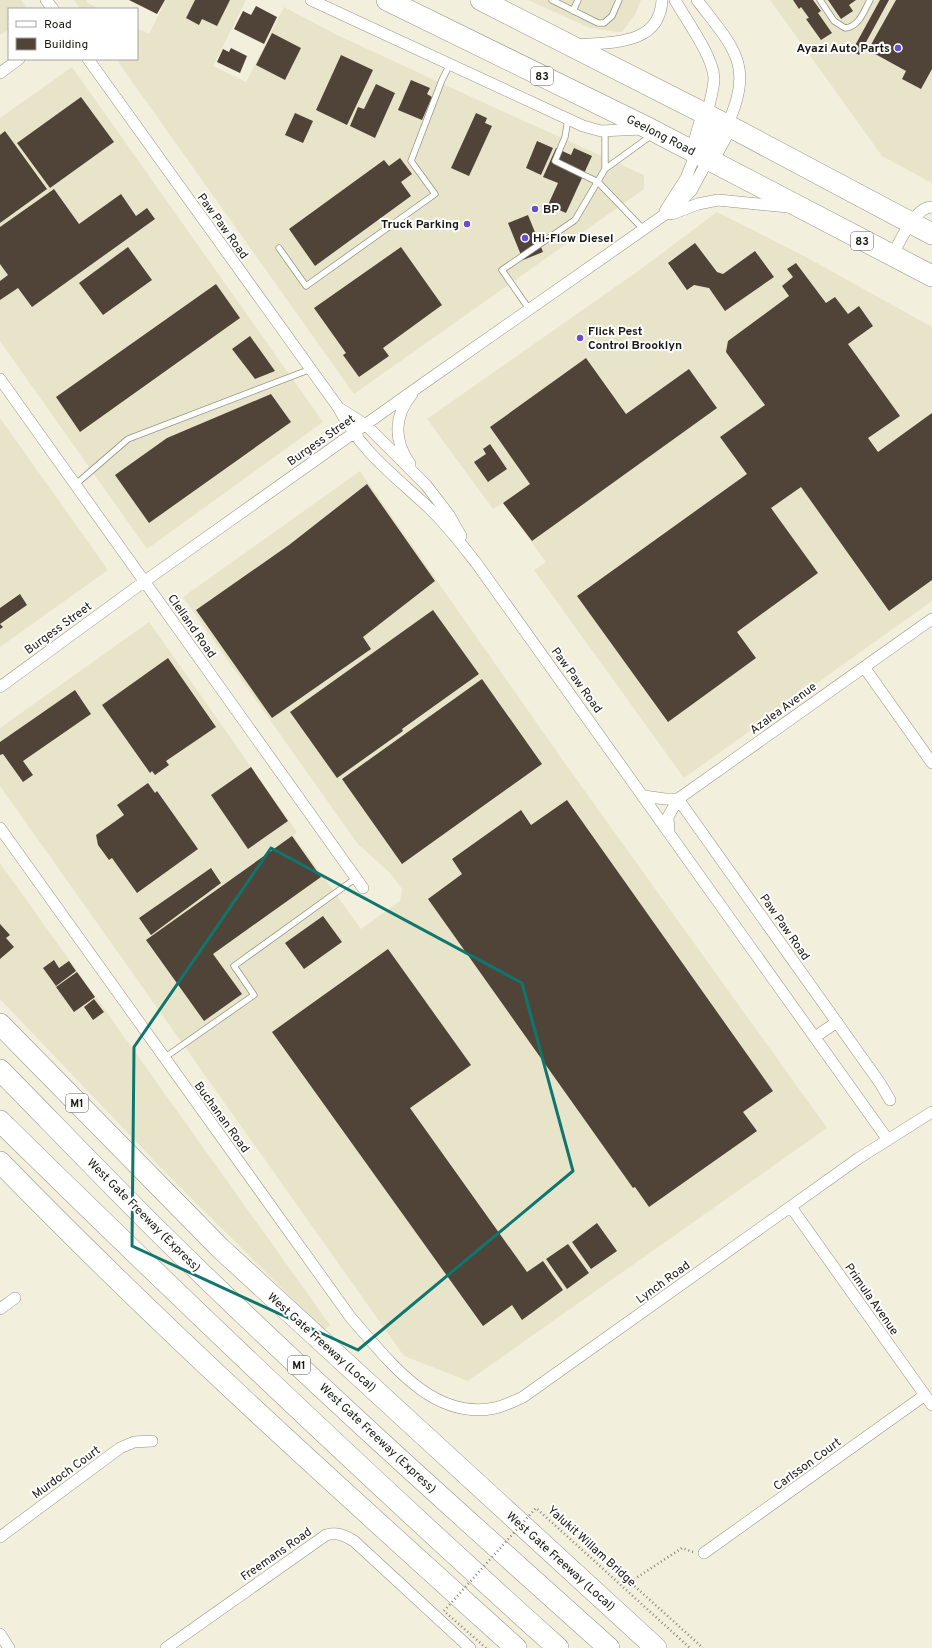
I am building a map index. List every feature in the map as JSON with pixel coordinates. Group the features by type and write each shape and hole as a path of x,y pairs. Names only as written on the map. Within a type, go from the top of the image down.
{"highway":[{"name":"Geelong Road","path":"387,0 653,131 932,276"},
{"path":"481,0 727,125 932,234"},
{"path":"702,157 707,115"},
{"path":"702,157 727,125"},
{"path":"0,1011 154,1182"},
{"name":"West Gate Freeway (Local)","path":"0,1024 220,1248 656,1648"},
{"name":"West Gate Freeway (Express)","path":"0,1070 156,1229 247,1317 397,1456 609,1648"},
{"name":"M1","path":"0,1120 150,1268 382,1486 558,1648"},
{"path":"0,1162 109,1271 258,1414 516,1648"}],"street":[{"path":"311,0 590,129 605,131 653,131"},
{"path":"572,46 623,41 640,36 649,31 654,24 661,7 662,0"},
{"path":"675,0 706,53 713,70 713,84 707,115"},
{"path":"697,0 729,43 740,65 740,93 727,125"},
{"path":"0,73 18,60"},
{"name":"Paw Paw Road","path":"89,60 338,407 353,434 381,465 436,516 477,564 888,1140"},
{"name":"Burgess Street","path":"0,687 145,581 660,218 688,196 702,157"},
{"path":"660,218 698,204 718,200 802,209"},
{"path":"892,256 910,222 922,210 932,207"},
{"name":"Clelland Road","path":"0,379 363,888"},
{"path":"424,383 405,404 397,426 398,441 404,454 426,485"},
{"name":"Paw Paw Road","path":"338,407 366,424 426,485 449,515 477,564"},
{"name":"Azalea Avenue","path":"678,799 932,619"},
{"path":"864,666 932,763"},
{"path":"644,796 665,800 678,799"},
{"path":"669,832 669,814 678,799"},
{"name":"Paw Paw Road","path":"678,799 837,1022 890,1100"},
{"name":"Buchanan Road","path":"0,828 351,1318 406,1378 423,1392 442,1403"},
{"path":"815,1037 837,1022"},
{"name":"Lynch Road","path":"442,1403 482,1410 496,1408 523,1397 859,1158 932,1112"},
{"name":"Primula Avenue","path":"791,1207 932,1405"},
{"path":"0,1309 15,1298"},
{"name":"Carlsson Court","path":"704,1553 925,1395"},
{"name":"Murdoch Court","path":"0,1537 120,1448 134,1442 152,1441"},
{"name":"Freemans Road","path":"166,1648 326,1535 335,1533 345,1535 354,1541 470,1648"},
{"path":"0,1634 9,1648"}],"lane":[{"path":"552,0 598,23 604,23 612,16 619,0"},
{"path":"573,11 578,0"},
{"path":"820,0 834,21 845,28 854,25 860,19 870,0"},
{"path":"279,248 306,286 435,194 412,161 442,80 451,64"},
{"path":"568,119 565,137 555,161 598,182 644,230"},
{"path":"605,131 605,169"},
{"path":"529,309 502,270 575,220 605,169 653,131"},
{"path":"76,484 128,439 311,369"},
{"path":"164,1059 254,995 234,966 356,878"}],"path":[{"name":"Yalukit Willam Bridge","path":"486,1648 444,1611 536,1508 690,1648"},
{"path":"703,1648 630,1582 682,1548 687,1551 704,1553"}],"highlighted area":[{"path":"271,848 522,983 573,1171 358,1350 132,1246 134,1047"}],"shaded area":[{"path":"0,0 21,0 27,8 8,8 8,30 0,35"},
{"path":"74,0 87,0 86,2 98,8 79,8"},
{"path":"166,0 246,0 213,66 246,82 284,7 335,34 644,175 644,189 354,394 117,60 138,60 138,28 149,34"},
{"path":"528,0 641,0 636,13 622,32 618,32 590,28"},
{"name":"Ayazi Auto Parts","path":"770,0 932,0 932,183 882,156"},
{"path":"72,67 323,422 147,549 0,341 0,118"},
{"path":"717,212 804,256 932,327 932,601 684,778 534,570 546,562 503,503 493,509 427,419 641,269"},
{"path":"0,418 108,570 0,647"},
{"path":"360,471 569,769 827,1128 468,1381 404,1356 0,786 0,728 149,622 297,832 293,835 361,929 400,901 402,889 390,873 357,843 183,597"},
{"path":"0,863 330,1325 324,1330 164,1171 0,999"}],"building":[{"path":"129,0 165,0 157,14"},
{"path":"195,0 230,0 217,26 202,19 199,25 186,18"},
{"path":"793,0 813,0 821,11 818,13 832,33 821,40 806,19 809,18 801,7 799,9"},
{"path":"828,0 856,0 849,5 853,11 841,19"},
{"path":"880,0 889,0 859,55 852,51"},
{"path":"896,0 932,0 932,69 921,89 902,79 906,71 868,50"},
{"path":"256,6 277,17 264,44 234,29 243,11 251,15"},
{"path":"272,33 301,48 285,80 256,65"},
{"path":"231,48 247,56 240,73 217,62 223,49 229,52"},
{"path":"341,55 373,70 347,125 316,110"},
{"path":"411,80 430,88 427,94 432,97 422,120 398,110"},
{"path":"376,84 395,93 375,138 350,126 358,107 364,109"},
{"path":"81,97 114,142 50,188 17,143"},
{"path":"295,113 313,121 303,143 285,135"},
{"path":"476,113 487,118 485,123 492,126 469,176 451,168"},
{"path":"5,131 47,189 0,223 0,135"},
{"path":"537,141 553,148 541,175 526,168"},
{"path":"556,148 571,155 574,148 592,156 566,213 548,205 558,183 543,177"},
{"path":"400,158 412,174 401,182 411,196 315,266 289,229 384,160 389,166"},
{"path":"54,189 79,224 121,194 136,216 147,208 155,219 32,307 18,288 0,300 0,281 8,275 0,264 0,227"},
{"name":"Hi-Flow Diesel","path":"528,215 543,252 523,260 508,223"},
{"path":"695,243 717,272 723,274 755,251 774,277 725,311 709,288 694,285 687,290 668,263"},
{"path":"128,247 152,280 103,315 79,283"},
{"path":"401,247 442,305 383,348 389,356 359,377 343,355 346,353 314,308"},
{"path":"796,263 826,303 835,297 848,314 859,306 873,326 848,344 900,416 868,438 878,452 932,413 932,580 889,611 801,487 771,508 818,573 737,632 756,658 668,722 577,596 747,474 720,437 765,405 726,352 728,341 789,296 782,286 793,277 787,269"},
{"path":"216,284 240,318 80,432 56,397"},
{"path":"250,336 275,371 255,379 232,349"},
{"path":"586,358 626,414 689,369 717,408 532,541 503,503 530,484 490,427"},
{"path":"271,394 291,422 149,523 115,475 167,438"},
{"path":"490,444 507,469 488,482 474,462 486,454 483,449"},
{"path":"367,484 435,581 363,637 371,649 272,718 196,610 289,545"},
{"path":"20,594 27,605 0,624 0,608"},
{"path":"433,610 479,674 337,778 290,712"},
{"path":"168,658 216,727 166,761 169,765 155,775 152,771 150,773 102,705"},
{"path":"482,679 542,764 402,864 342,779"},
{"path":"75,690 91,714 23,761 33,775 23,782 3,754 0,755 0,742"},
{"path":"251,767 288,821 248,849 211,795"},
{"path":"148,783 155,793 157,791 198,849 137,893 112,858 109,860 98,845 96,835 124,815 117,805"},
{"path":"567,800 773,1091 743,1112 757,1131 649,1207 635,1187 633,1188 428,899 462,874 452,859 521,810 531,825"},
{"path":"292,836 321,877 213,954 242,994 204,1021 146,940"},
{"path":"211,868 221,883 151,935 139,918"},
{"path":"323,916 342,942 304,969 285,943"},
{"path":"0,924 10,935 6,938 14,947 0,959"},
{"path":"388,949 471,1065 410,1108 527,1272 543,1261 563,1290 522,1320 512,1305 483,1326 272,1032"},
{"path":"54,960 59,968 69,961 76,971 56,986 43,968"},
{"path":"77,972 95,997 74,1012 56,987"},
{"path":"94,999 104,1012 93,1020 84,1007"},
{"path":"597,1223 617,1251 591,1269 572,1242"},
{"path":"568,1244 589,1273 567,1289 546,1259"}],"place":[{"name":"Ayazi Auto Parts","path":"898,48"},
{"name":"BP","path":"535,209"},
{"name":"Truck Parking","path":"467,224"},
{"name":"Hi-Flow Diesel","path":"525,238"},
{"name":"Flick Pest Control Brooklyn","path":"580,338"}]}
